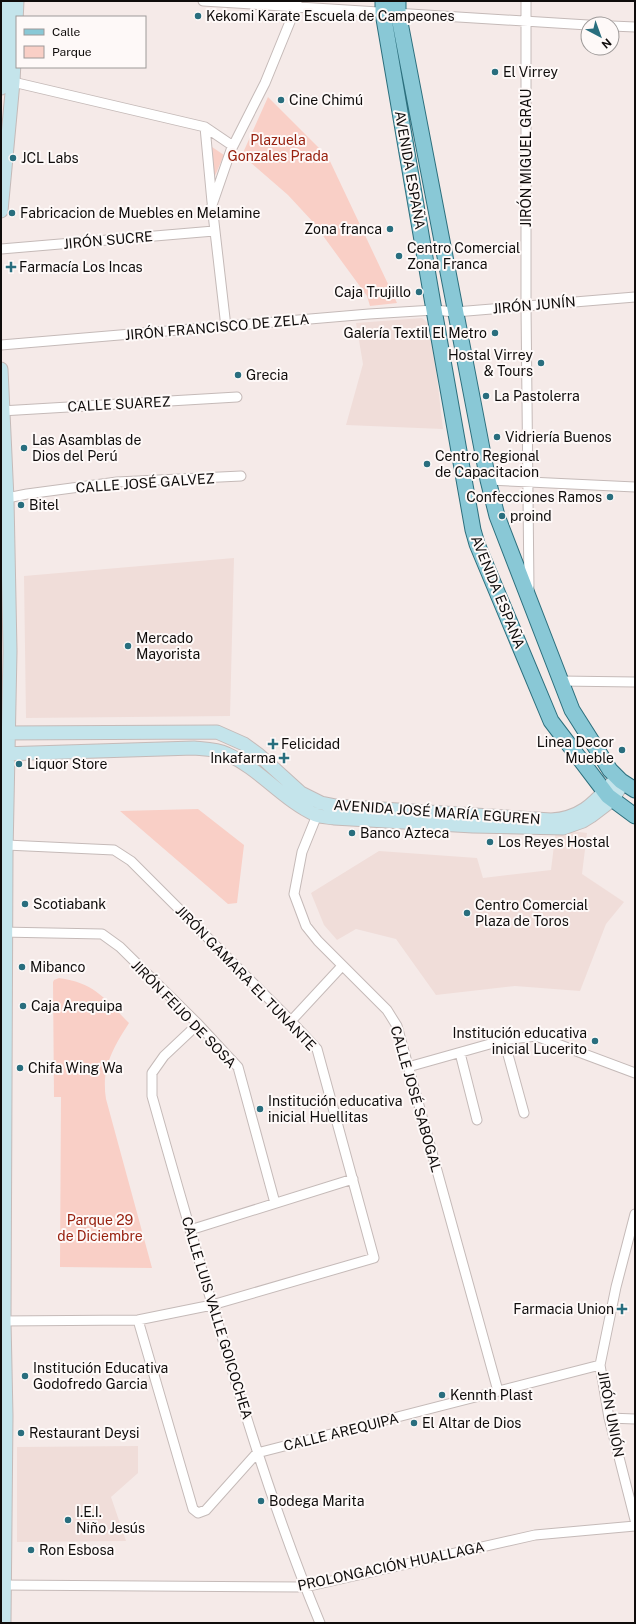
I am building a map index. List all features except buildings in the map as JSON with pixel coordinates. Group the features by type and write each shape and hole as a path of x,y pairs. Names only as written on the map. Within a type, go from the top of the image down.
{"main road":[{"path":"1,211 7,1"},
{"path":"4,82 17,1"},
{"name":"AVENIDA ESPAÑA","path":"390,7 434,310 473,530 480,551 551,721 608,796 635,816"},
{"name":"AVENIDA ESPAÑA","path":"390,7 455,312 488,480 497,516 529,603 572,710 610,770 625,784"},
{"path":"1,369 10,651 4,754 6,845 3,932 2,1321 6,1416 3,1585 4,1623"},
{"path":"551,721 560,724 569,719 572,710"},
{"name":"AVENIDA JOSÉ MARÍA EGUREN","path":"5,733 217,732 244,744 259,754 301,793 321,803 336,806 551,820 565,819 576,815 625,784"},
{"name":"AVENIDA JOSÉ MARÍA EGUREN","path":"4,754 194,748 211,749 227,754 254,770 284,795 317,815 334,818 466,826 552,829 570,826 583,821 608,796"}],"street":[{"path":"203,1 390,7 526,21 580,24"},
{"name":"JIRÓN MIGUEL GRAU","path":"526,1 526,306 529,603"},
{"path":"212,205 233,146 265,83 297,4"},
{"path":"620,26 635,27"},
{"path":"4,82 205,127 233,146"},
{"path":"205,127 214,231 226,327"},
{"name":"JIRÓN SUCRE","path":"1,249 214,231"},
{"name":"JIRÓN JUNÍN","path":"434,310 455,312 635,297"},
{"name":"JIRÓN FRANCISCO DE ZELA","path":"1,345 369,314 434,310"},
{"name":"CALLE SUAREZ","path":"2,411 237,397"},
{"name":"CALLE JOSÉ GALVEZ","path":"4,499 27,494 117,482 241,476"},
{"path":"488,480 635,487"},
{"path":"560,681 635,682"},
{"name":"CALLE JOSÉ SABOGAL","path":"317,815 302,852 294,894 306,926 342,966 387,1010 397,1026 498,1391"},
{"name":"JIRÓN GAMARA EL TUNANTE","path":"6,845 114,850 131,860 317,1049 374,1258 212,1305"},
{"name":"JIRÓN FEIJO DE SOSA","path":"3,932 102,934 120,947 198,1024 238,1067 275,1203"},
{"path":"291,1021 342,966"},
{"name":"CALLE LUIS VALLE GOICOCHEA","path":"198,1024 164,1056 152,1073 152,1096 212,1305 257,1453 305,1587 320,1623"},
{"path":"408,1067 504,1040 536,1036 635,1073"},
{"path":"504,1040 524,1113"},
{"path":"460,1053 477,1120"},
{"path":"190,1230 353,1179"},
{"name":"JIRÓN UNIÓN","path":"635,1214 616,1287 600,1365 609,1418 635,1520"},
{"path":"2,1321 138,1320 212,1305"},
{"path":"138,1320 193,1509 198,1513 206,1510 257,1453"},
{"name":"CALLE AREQUIPA","path":"257,1453 600,1365"},
{"path":"609,1418 635,1419"},
{"name":"PROLONGACIÓN HUALLAGA","path":"3,1585 305,1587 535,1535 635,1526"}],"shaded area":[{"path":"422,318 431,326 443,429 346,425 363,364 356,323"},
{"name":"Mercado Mayorista","path":"234,558 230,716 26,718 24,576"},
{"name":"Centro Comercial Plaza de Toros","path":"556,829 587,833 582,874 624,902 606,924 580,991 515,986 436,995 396,939 356,929 337,940 324,925 311,893 379,851 477,858 483,878 551,870"},
{"path":"138,1446 138,1473 111,1497 126,1541 17,1542 17,1447"}],"green space":[{"name":"Plazuela Gonzales Prada","path":"268,97 328,157 397,303 370,306 367,296 313,222 288,195 242,155"},
{"path":"212,147 224,155 214,178"},
{"path":"198,809 244,845 237,903 228,904 120,811"},
{"name":"Parque 29 de Diciembre","path":"59,978 71,980 91,988 106,1000 129,1023 113,1050 107,1068 105,1078 106,1099 152,1268 60,1267 61,1097 54,1097 53,982"}],"place":[{"name":"Kekomi Karate Escuela de Campeones","path":"198,16"},
{"name":"El Virrey","path":"495,72"},
{"name":"Cine Chimú","path":"281,100"},
{"name":"JCL Labs","path":"13,158"},
{"name":"Fabricacion de Muebles en Melamine","path":"12,213"},
{"name":"Zona franca","path":"390,229"},
{"name":"Centro Comercial Zona Franca","path":"399,256"},
{"name":"Farmacía Los Incas","path":"11,267"},
{"name":"Caja Trujillo","path":"419,292"},
{"name":"Galería Textil El Metro","path":"495,333"},
{"name":"Hostal Virrey & Tours","path":"541,363"},
{"name":"Grecia","path":"238,375"},
{"name":"La Pastolerra","path":"486,396"},
{"name":"Vidriería Buenos","path":"497,437"},
{"name":"Las Asamblas de Dios del Perú","path":"24,448"},
{"name":"Centro Regional de Capacitacion","path":"427,464"},
{"name":"Confecciones Ramos","path":"610,497"},
{"name":"Bitel","path":"21,505"},
{"name":"proind","path":"502,516"},
{"name":"Mercado Mayorista","path":"128,646"},
{"name":"Felicidad","path":"273,744"},
{"name":"Linea Decor Mueble","path":"622,750"},
{"name":"Inkafarma","path":"284,758"},
{"name":"Liquor Store","path":"19,764"},
{"name":"Banco Azteca","path":"352,833"},
{"name":"Los Reyes Hostal","path":"490,842"},
{"name":"Scotiabank","path":"25,904"},
{"name":"Centro Comercial Plaza de Toros","path":"467,913"},
{"name":"Mibanco","path":"22,967"},
{"name":"Caja Arequipa","path":"23,1006"},
{"name":"Institución educativa inicial Lucerito","path":"595,1041"},
{"name":"Chifa Wing Wa","path":"20,1068"},
{"name":"Institución educativa inicial Huellitas","path":"260,1109"},
{"name":"Farmacia Union","path":"622,1309"},
{"name":"Institución Educativa Godofredo Garcia","path":"25,1376"},
{"name":"Kennth Plast","path":"442,1395"},
{"name":"El Altar de Dios","path":"414,1423"},
{"name":"Restaurant Deysi","path":"21,1433"},
{"name":"Bodega Marita","path":"261,1501"},
{"name":"I.E.I. Niño Jesús","path":"68,1520"},
{"name":"Ron Esbosa","path":"31,1550"}]}
